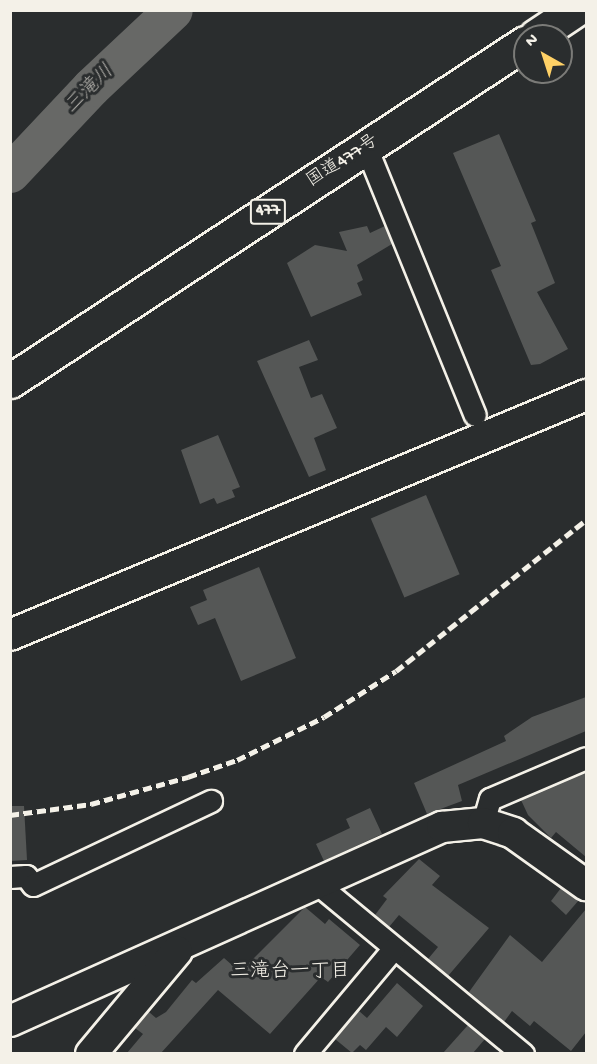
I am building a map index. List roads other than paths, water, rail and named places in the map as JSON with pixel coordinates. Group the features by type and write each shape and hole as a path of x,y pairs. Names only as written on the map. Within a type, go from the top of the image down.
{"highway":[{"path":"554,24 575,10"},
{"name":"国道477号","path":"10,381 513,51"}],"street":[{"path":"366,147 475,415"},
{"path":"10,635 586,395"},
{"path":"483,823 490,799 586,758"},
{"path":"10,877 26,876 33,885 211,801"},
{"path":"10,1021 315,882 442,827 483,823 532,843 586,885"},
{"path":"315,882 523,1053"},
{"path":"91,1053 185,942"},
{"path":"306,1053 394,948"}],"waterway":[{"name":"三滝川","path":"10,173 91,87 173,10"}],"railway":[{"path":"10,815 91,804 188,777 237,760 324,717 396,671 586,520"}],"district":[{"name":"三滝台一丁目","path":"290,972"}]}
